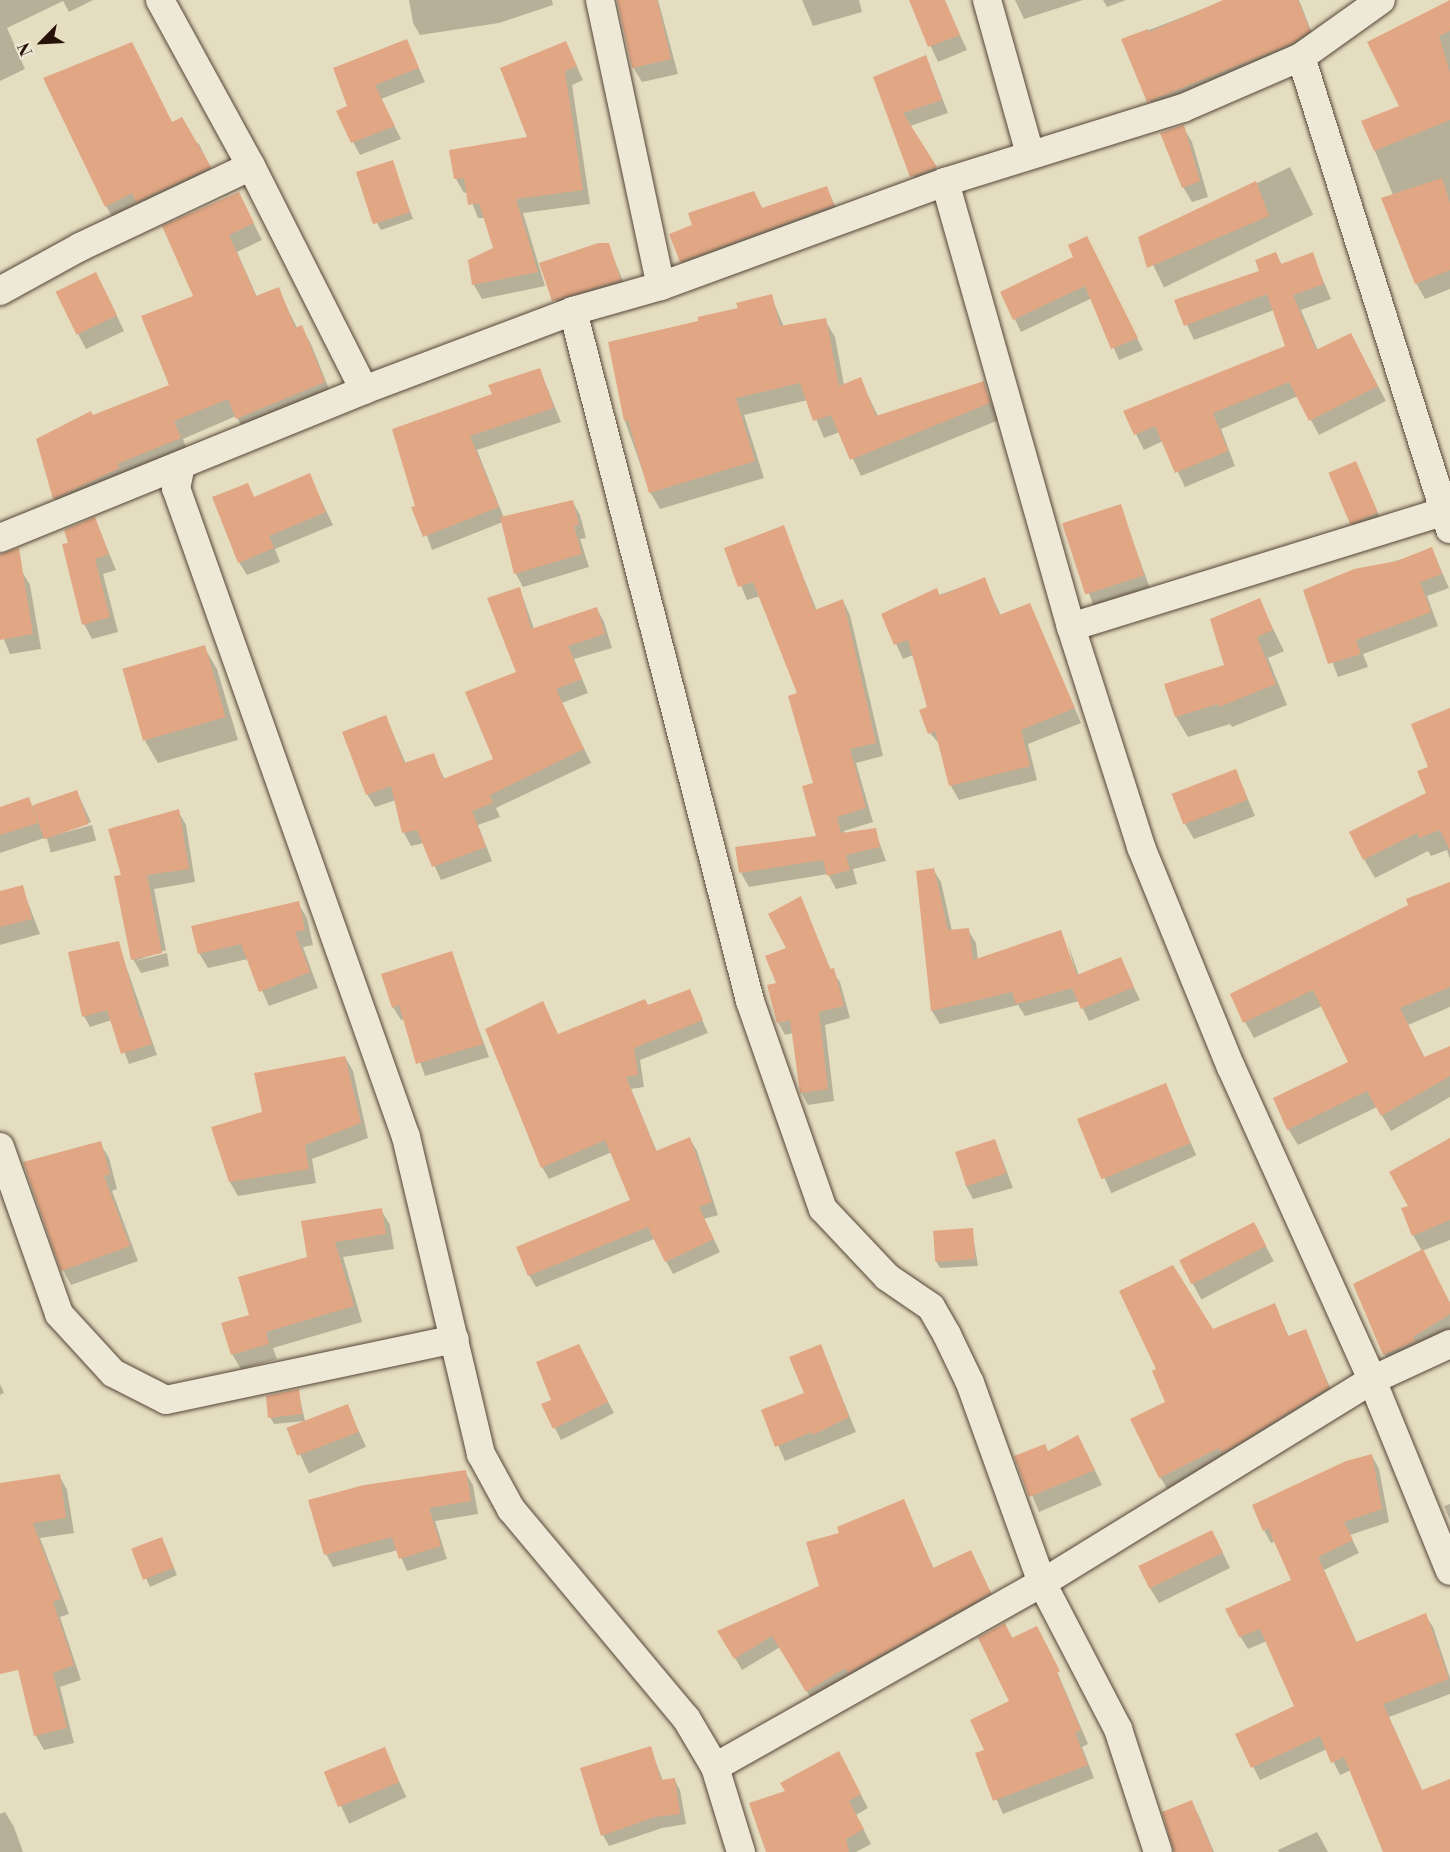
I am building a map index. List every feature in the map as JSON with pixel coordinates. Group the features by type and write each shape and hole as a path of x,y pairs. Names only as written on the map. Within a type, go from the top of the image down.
{"street":[{"path":"160,0 251,166 364,390"},
{"path":"600,0 661,286"},
{"path":"987,0 1030,154"},
{"path":"0,538 364,390 573,311 661,286 945,182 1183,108 1301,57 1370,3"},
{"path":"1071,627 1448,517 1301,57"},
{"path":"0,291 80,248 251,166"},
{"path":"945,182 1071,627 1141,847 1231,1067 1372,1380 1450,1571"},
{"path":"573,311 750,1000 823,1209 887,1277 931,1307 970,1383 1042,1583 1118,1729 1158,1852"},
{"path":"181,465 176,488 406,1137 482,1454 511,1509 686,1718 715,1767 741,1852"},
{"path":"0,1147 59,1314 113,1373 166,1400 455,1339"},
{"path":"715,1767 1042,1583 1372,1380 1450,1344"}],"building":[{"path":"617,0 657,0 671,59 632,68"},
{"path":"909,0 945,0 960,35 928,47"},
{"path":"1223,0 1298,0 1310,31 1293,43 1147,102 1121,39 1148,29 1149,32"},
{"path":"1450,0 1450,31 1439,36 1450,73 1450,120 1374,151 1361,121 1399,106 1367,42"},
{"path":"407,39 419,68 375,85 395,126 351,143 336,111 347,106 333,68"},
{"path":"566,41 577,66 565,71 583,190 516,199 538,272 472,285 468,260 493,248 479,203 468,205 464,178 454,179 449,150 527,137 500,68"},
{"path":"132,42 172,122 182,117 211,167 136,202 132,193 105,207 43,78"},
{"path":"926,55 942,100 903,113 937,167 910,177 873,77"},
{"path":"1184,125 1200,181 1182,188 1160,133"},
{"path":"393,160 410,212 373,224 356,172"},
{"path":"1442,178 1450,203 1450,270 1415,284 1381,198"},
{"path":"1256,181 1269,216 1147,268 1138,237"},
{"path":"827,186 834,205 680,262 669,234 692,225 688,213 754,191 762,208"},
{"path":"239,192 254,223 229,235 256,296 279,287 295,328 302,325 325,382 236,419 228,399 174,421 181,438 117,464 120,468 53,499 36,439 91,411 93,415 169,385 141,316 193,296 162,226"},
{"path":"1087,236 1138,338 1111,349 1085,286 1013,320 1000,292 1073,257 1068,245"},
{"path":"598,243 609,243 621,280 552,301 539,263"},
{"path":"1276,252 1281,264 1313,252 1324,284 1293,295 1316,350 1351,333 1378,386 1309,421 1289,382 1213,413 1228,451 1175,473 1155,426 1134,435 1123,411 1285,346 1267,294 1184,326 1174,300 1259,271 1255,260"},
{"path":"96,272 117,315 77,335 56,292"},
{"path":"772,294 780,326 826,318 839,386 861,377 876,416 984,381 990,403 850,460 831,415 813,421 800,383 736,398 755,461 649,493 628,420 624,421 608,342 698,321 698,317 738,308 736,303"},
{"path":"540,368 554,408 470,436 499,507 423,537 411,507 415,506 392,429 492,394 488,385"},
{"path":"1356,461 1378,513 1350,524 1328,473"},
{"path":"310,473 326,512 269,536 274,548 238,563 212,497 248,483 254,497"},
{"path":"573,500 579,525 574,526 582,554 514,574 500,517"},
{"path":"1121,504 1144,575 1085,594 1062,523"},
{"path":"95,517 109,554 95,559 110,617 82,625 62,544 68,543 64,530"},
{"path":"784,525 815,610 843,599 876,743 850,749 866,808 837,817 841,833 876,828 880,847 846,855 850,870 827,876 823,860 739,873 735,847 816,836 802,786 813,783 788,696 797,693 753,582 738,587 724,548"},
{"path":"1432,547 1442,574 1420,582 1431,612 1356,640 1361,654 1328,664 1303,590 1354,569 1397,561"},
{"path":"19,548 33,634 0,640 0,554"},
{"path":"985,577 999,615 1030,603 1075,708 1021,730 1030,766 949,786 935,731 928,734 919,710 927,707 908,640 894,645 881,614 937,588 940,596"},
{"path":"520,587 531,629 597,607 605,634 568,646 582,679 556,689 584,749 490,795 493,803 472,811 486,847 432,867 417,830 402,833 391,786 366,795 342,732 386,715 404,763 434,753 443,779 493,759 465,692 516,672 487,598"},
{"path":"1260,598 1273,630 1257,637 1276,684 1219,707 1218,704 1175,717 1164,684 1224,665 1210,619"},
{"path":"205,645 226,717 143,741 122,669"},
{"path":"1450,708 1450,850 1440,830 1419,838 1417,833 1363,860 1349,832 1426,793 1417,771 1428,767 1411,724"},
{"path":"1236,769 1248,800 1183,825 1172,794"},
{"path":"77,790 89,824 44,839 33,805"},
{"path":"29,797 38,823 0,835 0,807"},
{"path":"179,809 189,869 147,875 162,953 131,960 114,876 121,875 108,829"},
{"path":"934,868 948,930 969,928 973,960 1061,930 1077,975 1121,957 1134,987 1081,1009 1072,988 1016,1004 1012,992 931,1011 916,871"},
{"path":"1450,882 1450,987 1400,1008 1424,1057 1450,1046 1450,1076 1381,1116 1367,1091 1287,1130 1273,1098 1348,1062 1313,990 1243,1023 1230,994 1408,905 1406,899"},
{"path":"23,885 32,919 0,927 0,891"},
{"path":"801,896 830,969 834,968 844,1006 819,1012 828,1089 800,1093 790,1020 777,1023 767,985 776,983 765,956 786,948 768,914"},
{"path":"299,901 305,930 295,932 310,972 259,992 241,944 198,954 191,926"},
{"path":"119,941 140,1018 143,1017 152,1044 121,1054 107,1010 82,1017 68,952"},
{"path":"452,951 483,1044 416,1064 399,1005 392,1008 381,974"},
{"path":"690,989 703,1020 634,1048 638,1075 626,1077 656,1151 690,1137 712,1202 699,1207 714,1239 665,1262 648,1227 528,1276 516,1247 630,1200 605,1140 541,1168 485,1029 543,1001 558,1034 645,999 648,1005"},
{"path":"345,1056 361,1123 305,1145 309,1169 229,1182 211,1127 262,1112 254,1073"},
{"path":"1166,1083 1190,1143 1101,1179 1077,1119"},
{"path":"1450,1138 1450,1220 1412,1236 1401,1208 1408,1206 1389,1172"},
{"path":"995,1139 1006,1173 966,1186 955,1152"},
{"path":"101,1141 110,1174 104,1176 130,1246 61,1271 23,1162"},
{"path":"382,1208 386,1234 335,1242 354,1306 266,1332 269,1344 231,1355 221,1323 249,1315 238,1277 307,1257 301,1221"},
{"path":"1254,1222 1266,1246 1191,1284 1179,1260"},
{"path":"973,1228 975,1259 935,1262 933,1231"},
{"path":"1423,1249 1450,1303 1450,1314 1413,1337 1415,1341 1383,1355 1353,1284"},
{"path":"1173,1265 1213,1329 1275,1303 1288,1336 1306,1329 1329,1387 1231,1448 1220,1452 1219,1448 1159,1478 1130,1419 1165,1402 1152,1371 1156,1369 1119,1291"},
{"path":"579,1344 608,1402 553,1429 541,1404 551,1400 536,1362"},
{"path":"821,1344 849,1417 813,1435 812,1432 775,1447 761,1410 804,1393 789,1357"},
{"path":"299,1389 302,1414 268,1418 266,1396"},
{"path":"348,1404 359,1432 297,1456 286,1428"},
{"path":"1078,1435 1095,1470 1029,1497 1014,1456 1045,1444 1048,1451"},
{"path":"1372,1454 1382,1509 1344,1522 1353,1540 1318,1557 1356,1642 1426,1613 1449,1679 1383,1704 1422,1790 1450,1779 1450,1852 1383,1852 1344,1757 1331,1763 1320,1736 1251,1768 1235,1734 1294,1706 1260,1629 1239,1637 1225,1609 1291,1580 1268,1528 1263,1531 1252,1505 1346,1461"},
{"path":"466,1470 471,1501 429,1508 441,1546 399,1559 392,1537 324,1555 308,1500 364,1485"},
{"path":"60,1474 66,1518 33,1523 61,1599 53,1602 74,1665 53,1673 67,1728 34,1736 18,1670 0,1674 0,1483"},
{"path":"904,1499 933,1568 971,1550 991,1593 848,1673 845,1668 806,1692 772,1636 734,1659 717,1631 819,1586 806,1542 839,1533 837,1527"},
{"path":"1212,1530 1223,1552 1149,1588 1138,1566"},
{"path":"162,1537 174,1568 143,1580 131,1549"},
{"path":"1005,1623 1012,1638 1037,1626 1060,1671 1057,1673 1081,1730 1075,1733 1088,1765 993,1801 975,1753 984,1750 970,1720 1009,1701 978,1638"},
{"path":"651,1746 661,1780 675,1778 680,1814 655,1817 601,1836 580,1768"},
{"path":"385,1747 399,1782 338,1807 324,1772"},
{"path":"839,1751 861,1794 849,1801 864,1829 846,1839 849,1852 766,1852 749,1803 785,1791 780,1783"},
{"path":"1192,1800 1213,1852 1174,1852 1162,1812"}]}
